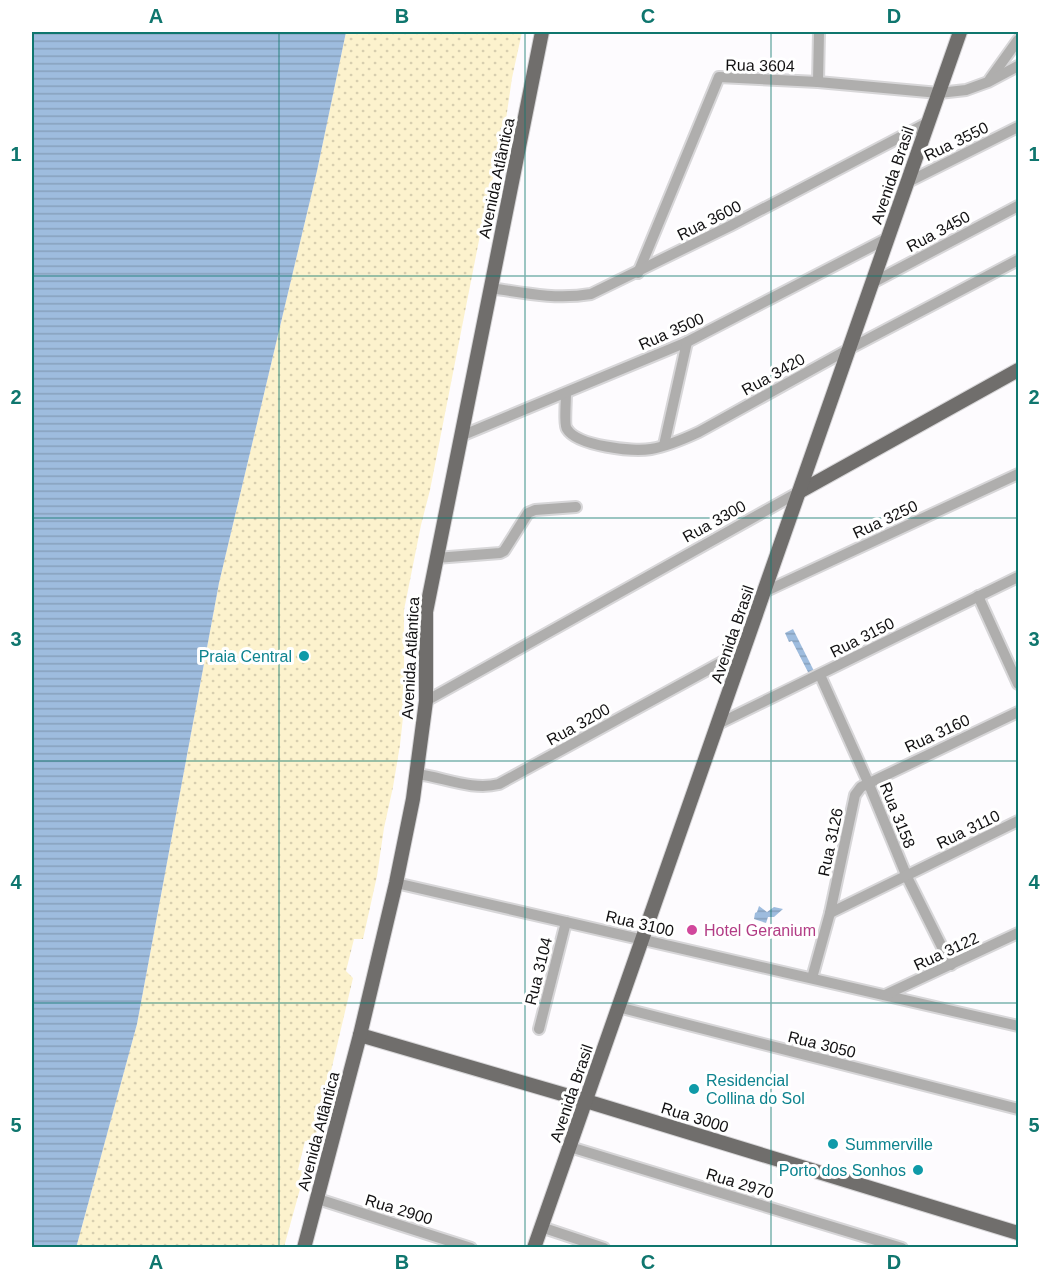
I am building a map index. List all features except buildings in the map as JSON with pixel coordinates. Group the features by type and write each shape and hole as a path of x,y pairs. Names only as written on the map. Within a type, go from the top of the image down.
{"main road":[{"name":"Avenida Atlântica","path":"304,1248 360,1035 396,883 417,774 426,701 425,626 436,558 542,32"},
{"name":"Avenida Brasil","path":"534,1248 960,32"},
{"name":"Rua 3300","path":"799,492 1018,370"},
{"name":"Rua 3000","path":"360,1035 586,1101 1018,1233"}],"street":[{"path":"818,82 819,32"},
{"path":"988,82 1018,40"},
{"name":"Rua 3604","path":"638,273 719,77 818,82 939,93 966,90 988,82 1018,66"},
{"name":"Rua 3600","path":"491,288 543,296 572,297 591,294 638,273 929,122"},
{"name":"Rua 3550","path":"908,182 1018,127"},
{"name":"Rua 3450","path":"872,283 1018,206"},
{"name":"Rua 3500","path":"461,436 687,342 888,238"},
{"name":"Rua 3420","path":"566,393 567,411 564,420 566,429 571,434 604,446 650,449 664,445 699,432 849,349 1018,260"},
{"path":"664,445 687,342"},
{"name":"Rua 3250","path":"764,591 1018,474"},
{"name":"Rua 3300","path":"426,701 799,492"},
{"path":"436,558 500,553 528,513 535,510 576,507"},
{"name":"Rua 3150","path":"718,724 1018,577"},
{"path":"978,596 1018,684"},
{"name":"Rua 3200","path":"417,774 467,784 489,786 499,784 744,650"},
{"name":"Rua 3158","path":"820,675 907,877 951,965"},
{"name":"Rua 3160","path":"868,782 1018,712"},
{"name":"Rua 3126","path":"830,913 855,795 868,782"},
{"name":"Rua 3110","path":"830,913 1018,821"},
{"name":"Rua 3100","path":"396,883 1018,1026"},
{"path":"812,978 830,913"},
{"name":"Rua 3104","path":"539,1029 566,922"},
{"name":"Rua 3122","path":"885,995 1018,933"},
{"name":"Rua 3050","path":"618,1007 1018,1109"},
{"name":"Rua 2970","path":"570,1147 902,1248"},
{"name":"Rua 2900","path":"318,1199 471,1248"},
{"path":"541,1227 604,1248"}],"sand":[{"name":"Praia Central","path":"346,32 522,32 505,126 482,225 404,610 404,708 400,745 377,876 363,939 354,939 346,971 353,978 314,1143 305,1141 298,1170 305,1171 284,1247 76,1248 137,1024 219,583 317,171"}],"water":[{"path":"32,32 346,32 317,171 219,583 137,1024 76,1248 32,1247"},
{"path":"793,629 814,671 809,674 792,641 789,642 785,633"},
{"path":"759,906 767,912 774,907 783,909 774,917 768,917 766,923 754,919"}],"place":[{"name":"Praia Central","path":"304,656"},
{"name":"Hotel Geranium","path":"692,930"},
{"name":"Residencial Collina do Sol","path":"694,1089"},
{"name":"Summerville","path":"833,1144"},
{"name":"Porto dos Sonhos","path":"918,1170"}]}
